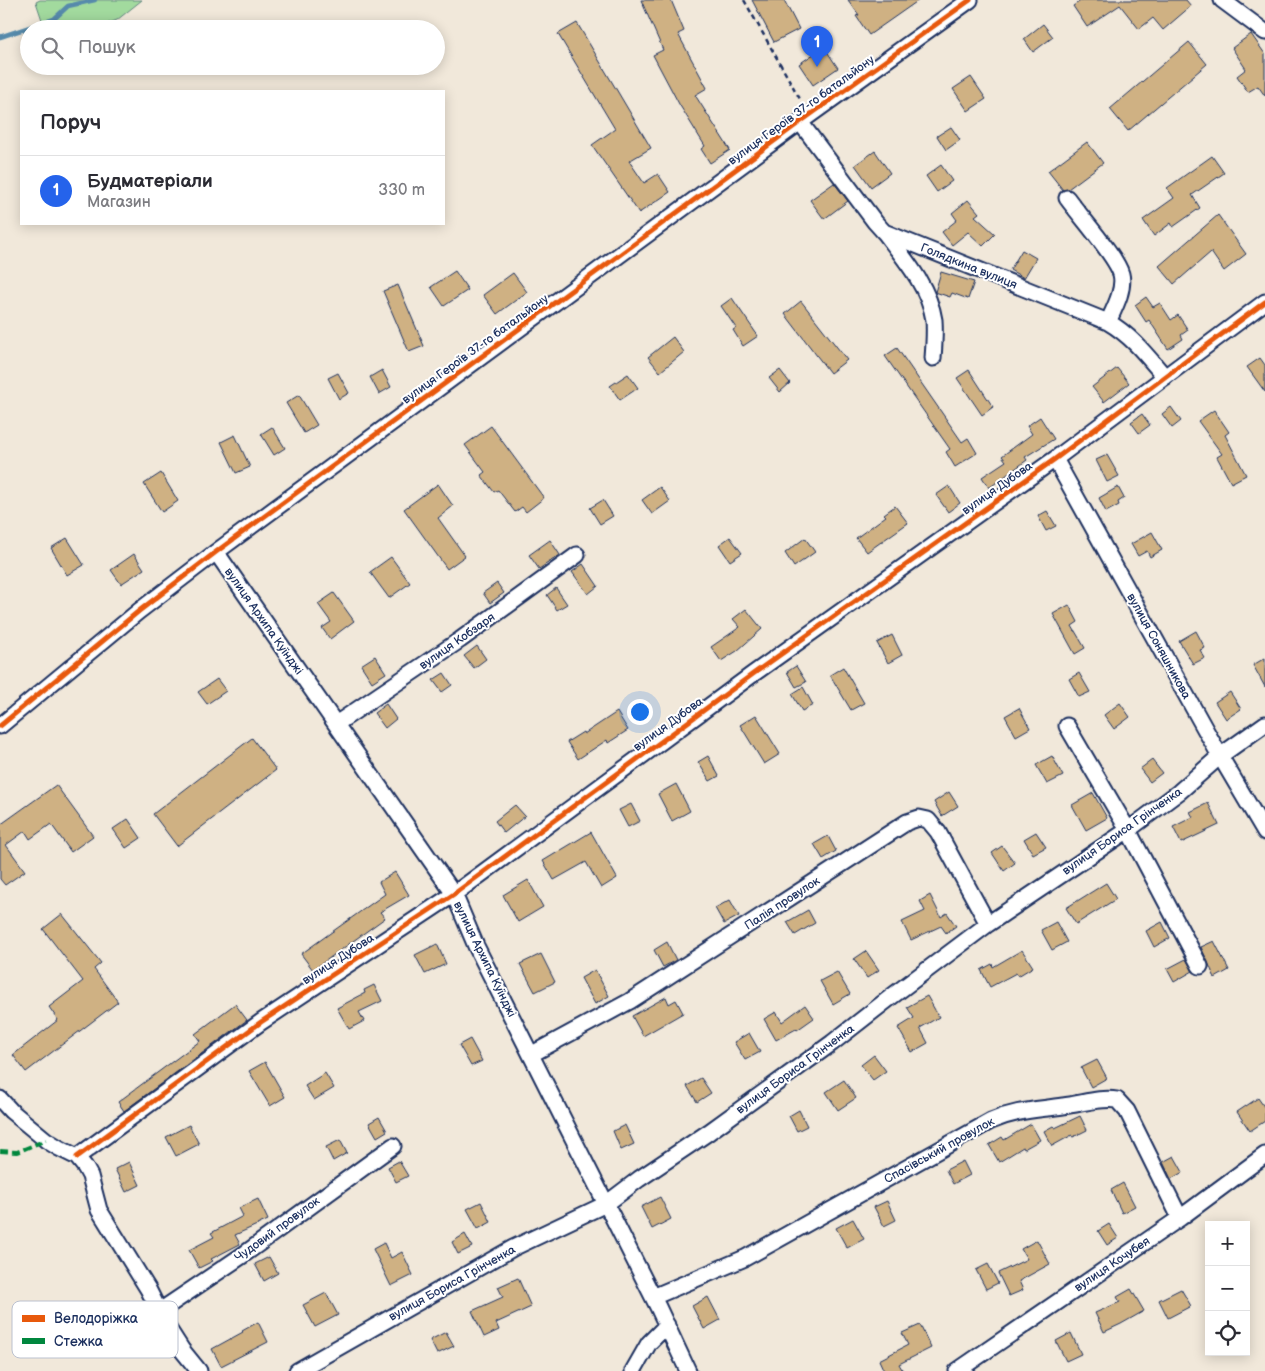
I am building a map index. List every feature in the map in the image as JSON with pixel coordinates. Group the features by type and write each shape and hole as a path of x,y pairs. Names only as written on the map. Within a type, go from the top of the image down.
{"street":[{"name":"вулиця Героїв 37-го батальйону","path":"0,726 139,611 216,552 800,122 970,0"},
{"path":"1222,0 1265,32"},
{"name":"Голядкина вулиця","path":"800,122 884,232 1108,322 1122,330 1134,341 1165,377"},
{"path":"1067,198 1113,259 1122,275 1120,292 1108,322"},
{"path":"884,232 911,268 930,306 935,336 933,358"},
{"name":"вулиця Дубова","path":"77,1157 261,1022 454,894 753,674 1055,459 1265,302"},
{"name":"вулиця Соняшникова","path":"1055,459 1220,756 1265,832"},
{"name":"вулиця Архипа Куїнджі","path":"216,552 454,894 476,946 532,1054 688,1371"},
{"name":"вулиця Кобзаря","path":"336,724 460,640 577,556"},
{"name":"вулиця Бориса Грінченка","path":"297,1371 513,1248 606,1204 832,1044 988,924 1128,830 1179,792 1220,756 1265,724"},
{"path":"1067,726 1128,830 1200,966"},
{"name":"Палія провулок","path":"532,1054 630,1001 907,822 916,819 924,819 931,822 938,832 988,924"},
{"path":"0,1099 11,1111 46,1140 77,1157 85,1166 90,1176 99,1210 155,1301"},
{"name":"Спасівський провулок","path":"653,1297 745,1258 991,1121 1019,1111 1105,1099 1117,1100 1127,1111 1180,1218"},
{"name":"Чудовий провулок","path":"175,1301 243,1255 393,1146"},
{"name":"вулиця Кочубея","path":"957,1371 1180,1218 1265,1155"},
{"path":"633,1371 649,1343 667,1325"},
{"path":"178,1343 199,1371"}],"path":[{"path":"744,0 800,99"}],"green space":[{"path":"40,0 142,0 117,20 42,20 36,2"}],"building":[{"path":"641,0 671,0 684,31 678,34 707,88 695,95 730,150 710,163 701,149 705,146 679,104 653,55 663,50"},
{"path":"752,0 784,0 799,29 774,42"},
{"path":"848,0 919,0 869,35 856,16 859,15"},
{"path":"1082,0 1186,0 1191,6 1163,30 1153,18 1139,29 1120,5 1087,27 1073,6"},
{"path":"577,23 651,148 629,161 644,183 658,174 670,192 639,213 592,145 615,129 558,34"},
{"path":"1043,24 1053,37 1033,52 1024,39"},
{"path":"1251,34 1265,54 1265,96 1258,86 1248,92 1237,76 1246,69 1232,48"},
{"path":"1189,42 1207,64 1128,131 1110,109"},
{"path":"824,47 838,68 813,85 799,64"},
{"path":"971,77 986,99 968,111 953,89"},
{"path":"951,127 960,140 946,150 937,136"},
{"path":"1087,142 1103,163 1068,189 1063,190 1048,171"},
{"path":"875,151 890,173 871,187 855,165"},
{"path":"1212,156 1224,173 1192,195 1200,208 1173,227 1171,223 1154,236 1143,220 1174,198 1167,188"},
{"path":"941,165 952,181 937,192 926,176"},
{"path":"834,183 848,201 824,219 810,200"},
{"path":"968,200 979,213 975,216 995,234 983,246 968,232 952,245 942,232 957,220 952,213"},
{"path":"1218,215 1246,254 1224,271 1211,252 1174,284 1159,266"},
{"path":"1022,250 1036,258 1024,278 1010,270"},
{"path":"455,271 468,290 444,306 431,287"},
{"path":"941,272 974,282 968,299 952,293 950,297 935,292"},
{"path":"513,273 527,292 497,314 483,295"},
{"path":"398,285 424,346 409,352 383,291"},
{"path":"1146,297 1153,307 1160,303 1171,320 1178,315 1188,330 1181,335 1183,339 1168,349 1149,320 1146,322 1135,305"},
{"path":"732,298 758,336 743,346 733,330 736,328 721,306"},
{"path":"801,301 847,360 830,373 785,314"},
{"path":"673,337 684,352 660,372 648,357"},
{"path":"897,348 962,442 968,438 977,453 955,467 946,452 950,449 885,356"},
{"path":"1260,358 1265,365 1265,392 1247,367"},
{"path":"1117,368 1129,383 1104,402 1092,387"},
{"path":"382,370 391,387 379,394 370,377"},
{"path":"780,370 790,383 780,392 769,378"},
{"path":"969,370 993,407 982,415 957,378"},
{"path":"338,373 349,393 339,399 328,378"},
{"path":"628,374 638,388 620,400 610,386"},
{"path":"299,395 317,425 304,433 286,403"},
{"path":"1171,407 1181,421 1172,428 1162,414"},
{"path":"1214,410 1229,432 1225,435 1246,475 1231,483 1217,457 1222,454 1198,421"},
{"path":"1142,414 1150,425 1139,433 1131,422"},
{"path":"1040,417 1054,439 1025,457 1027,460 989,488 982,477 1006,461 1002,456 1032,434 1027,426"},
{"path":"491,426 544,498 526,512 522,507 515,512 498,490 494,492 481,475 485,472 465,445"},
{"path":"272,427 285,448 274,455 261,434"},
{"path":"235,435 250,467 236,473 221,442"},
{"path":"1107,455 1119,476 1107,482 1096,460"},
{"path":"161,473 178,501 162,512 144,484"},
{"path":"438,484 453,506 438,518 465,556 447,569 404,509"},
{"path":"949,486 960,503 948,512 936,495"},
{"path":"660,487 670,501 652,514 642,500"},
{"path":"1118,487 1124,498 1118,502 1119,505 1106,512 1099,498"},
{"path":"603,500 613,516 600,524 590,508"},
{"path":"895,506 908,523 867,552 856,538 886,516 884,514"},
{"path":"1047,511 1056,526 1046,531 1038,516"},
{"path":"1152,532 1162,550 1150,557 1147,551 1138,556 1131,544"},
{"path":"730,537 742,553 730,561 719,545"},
{"path":"67,538 84,565 67,575 51,548"},
{"path":"805,538 815,552 794,567 785,553"},
{"path":"550,540 560,555 539,569 529,555"},
{"path":"134,554 144,569 121,584 111,570"},
{"path":"391,557 410,583 389,598 370,572"},
{"path":"583,564 598,586 588,594 572,572"},
{"path":"497,583 504,593 490,603 483,593"},
{"path":"556,588 567,604 557,610 547,595"},
{"path":"334,593 354,621 330,639 322,628 331,622 318,604"},
{"path":"1069,605 1078,622 1072,626 1085,648 1075,654 1053,614"},
{"path":"746,609 762,629 737,651 721,661 711,647 740,627 733,619"},
{"path":"1196,631 1205,648 1200,650 1205,658 1193,664 1179,641"},
{"path":"892,635 902,655 888,663 877,643"},
{"path":"477,646 486,659 474,668 464,656"},
{"path":"375,656 386,673 372,682 361,665"},
{"path":"1265,658 1265,687 1253,665"},
{"path":"796,666 806,682 796,687 787,672"},
{"path":"843,667 864,703 851,710 830,675"},
{"path":"444,673 452,685 442,692 433,680"},
{"path":"1079,673 1090,692 1079,697 1069,679"},
{"path":"217,679 226,691 207,704 198,692"},
{"path":"803,687 813,705 802,711 792,694"},
{"path":"1230,692 1241,709 1226,719 1215,702"},
{"path":"1120,703 1130,717 1114,729 1104,715"},
{"path":"386,704 396,719 385,728 374,713"},
{"path":"1019,708 1030,728 1016,736 1005,716"},
{"path":"617,712 628,730 608,743 607,740 578,759 567,742 583,732 584,734"},
{"path":"756,715 780,754 764,764 740,725"},
{"path":"252,738 276,770 177,846 153,814"},
{"path":"708,756 719,776 710,781 698,762"},
{"path":"1052,756 1063,776 1047,784 1036,765"},
{"path":"1152,760 1162,773 1150,782 1140,769"},
{"path":"676,784 690,811 672,821 658,794"},
{"path":"56,785 93,836 71,852 51,824 30,839 25,831 6,845 25,871 5,885 0,879 0,825"},
{"path":"949,792 958,806 942,816 934,802"},
{"path":"1093,793 1107,818 1086,830 1072,805"},
{"path":"1208,803 1219,825 1181,843 1173,827 1193,817 1190,812"},
{"path":"631,804 640,821 628,827 619,810"},
{"path":"515,805 525,816 504,833 495,821"},
{"path":"128,819 141,838 126,848 113,829"},
{"path":"591,832 617,878 601,888 586,862 554,880 543,861"},
{"path":"1036,832 1046,847 1033,854 1024,839"},
{"path":"828,836 836,851 823,859 814,844"},
{"path":"1002,846 1015,863 1004,871 992,853"},
{"path":"395,872 409,895 380,912 385,918 313,970 301,954 385,894 379,882"},
{"path":"528,880 543,907 518,922 503,895"},
{"path":"1106,883 1116,899 1076,924 1066,908"},
{"path":"930,895 941,917 947,913 956,926 946,933 941,926 911,940 902,922 925,911 920,901"},
{"path":"730,900 739,916 724,924 715,908"},
{"path":"808,910 815,923 795,935 787,922"},
{"path":"62,914 101,963 94,969 118,1002 26,1072 13,1055 58,1020 49,1007 83,981 43,929"},
{"path":"1056,922 1067,942 1052,950 1041,930"},
{"path":"1162,922 1170,938 1154,947 1146,931"},
{"path":"1214,941 1229,970 1215,978 1201,947"},
{"path":"667,942 676,960 663,967 654,950"},
{"path":"437,944 446,964 425,974 415,955"},
{"path":"1022,950 1033,967 1018,976 1016,973 990,987 981,970 992,964 993,967"},
{"path":"866,951 879,970 867,978 854,959"},
{"path":"541,954 555,982 535,992 520,964"},
{"path":"1186,959 1193,971 1174,982 1167,969"},
{"path":"595,970 609,996 595,1004 581,978"},
{"path":"837,972 850,994 833,1004 820,981"},
{"path":"374,985 382,1001 359,1012 364,1021 349,1029 337,1008 365,993 364,990"},
{"path":"927,996 939,1017 920,1028 928,1043 912,1052 898,1028 914,1018 907,1007"},
{"path":"666,997 669,1004 676,1000 683,1013 643,1036 632,1016"},
{"path":"235,1004 247,1020 124,1111 118,1102 200,1041 195,1034"},
{"path":"805,1005 814,1018 797,1030 776,1040 764,1019 776,1012 782,1022"},
{"path":"749,1033 760,1052 745,1060 734,1042"},
{"path":"470,1039 482,1061 471,1066 459,1045"},
{"path":"874,1055 886,1071 873,1080 861,1065"},
{"path":"1097,1060 1107,1078 1091,1087 1081,1068"},
{"path":"265,1062 285,1097 270,1106 249,1071"},
{"path":"325,1073 334,1088 314,1100 305,1086"},
{"path":"701,1078 711,1093 697,1102 687,1086"},
{"path":"844,1080 856,1098 838,1110 826,1092"},
{"path":"1258,1098 1265,1108 1265,1121 1250,1131 1237,1112"},
{"path":"799,1110 807,1126 797,1131 789,1116"},
{"path":"1080,1116 1087,1130 1073,1137 1072,1135 1052,1146 1044,1131"},
{"path":"379,1117 387,1131 377,1137 369,1123"},
{"path":"1031,1124 1040,1140 1024,1149 1023,1147 999,1162 989,1145 1002,1137 1004,1140"},
{"path":"189,1125 199,1144 176,1156 166,1137"},
{"path":"625,1125 634,1144 621,1150 613,1131"},
{"path":"340,1140 347,1153 333,1161 326,1147"},
{"path":"1174,1156 1183,1172 1171,1179 1163,1162"},
{"path":"399,1161 408,1176 396,1182 388,1167"},
{"path":"963,1161 970,1175 953,1184 946,1170"},
{"path":"129,1162 140,1185 126,1192 115,1169"},
{"path":"1123,1183 1135,1206 1122,1213 1111,1190"},
{"path":"660,1197 671,1219 652,1229 641,1207"},
{"path":"258,1199 268,1220 235,1235 240,1244 211,1259 213,1261 199,1268 189,1250 214,1237 211,1233 243,1216 239,1208"},
{"path":"887,1201 896,1220 884,1226 874,1207"},
{"path":"481,1202 491,1222 478,1229 467,1209"},
{"path":"853,1219 864,1239 847,1248 836,1228"},
{"path":"1109,1224 1118,1238 1107,1245 1098,1231"},
{"path":"465,1234 472,1247 458,1254 452,1242"},
{"path":"1037,1240 1050,1264 1019,1281 1023,1290 1009,1296 998,1273 1027,1259 1021,1249"},
{"path":"384,1243 391,1258 402,1252 413,1275 391,1286 373,1249"},
{"path":"269,1257 278,1273 264,1281 255,1264"},
{"path":"988,1264 998,1283 986,1289 976,1270"},
{"path":"518,1278 531,1307 496,1323 499,1330 484,1337 472,1311 503,1297 498,1287"},
{"path":"1131,1289 1144,1311 1104,1332 1095,1313 1120,1302 1117,1297"},
{"path":"1181,1289 1191,1306 1168,1318 1159,1300"},
{"path":"326,1293 338,1315 315,1327 303,1305"},
{"path":"708,1297 720,1320 704,1329 692,1306"},
{"path":"258,1322 268,1342 221,1366 212,1349"},
{"path":"920,1325 931,1348 899,1364 903,1371 884,1371 879,1360 908,1345 902,1333"},
{"path":"446,1332 454,1346 437,1354 430,1340"},
{"path":"1071,1333 1081,1354 1066,1361 1056,1341"}],"waterway":[{"path":"51,20 68,6 95,0"},
{"path":"0,37 20,30"}],"marked path":[{"path":"0,1151 17,1152 46,1140"}],"cycle path":[{"path":"0,726 139,611 216,552 800,122 970,0"},
{"path":"77,1157 261,1022 454,894 753,674 1055,459 1265,302"}],"place":[{"name":"Будматеріали","path":"817,67"}]}
